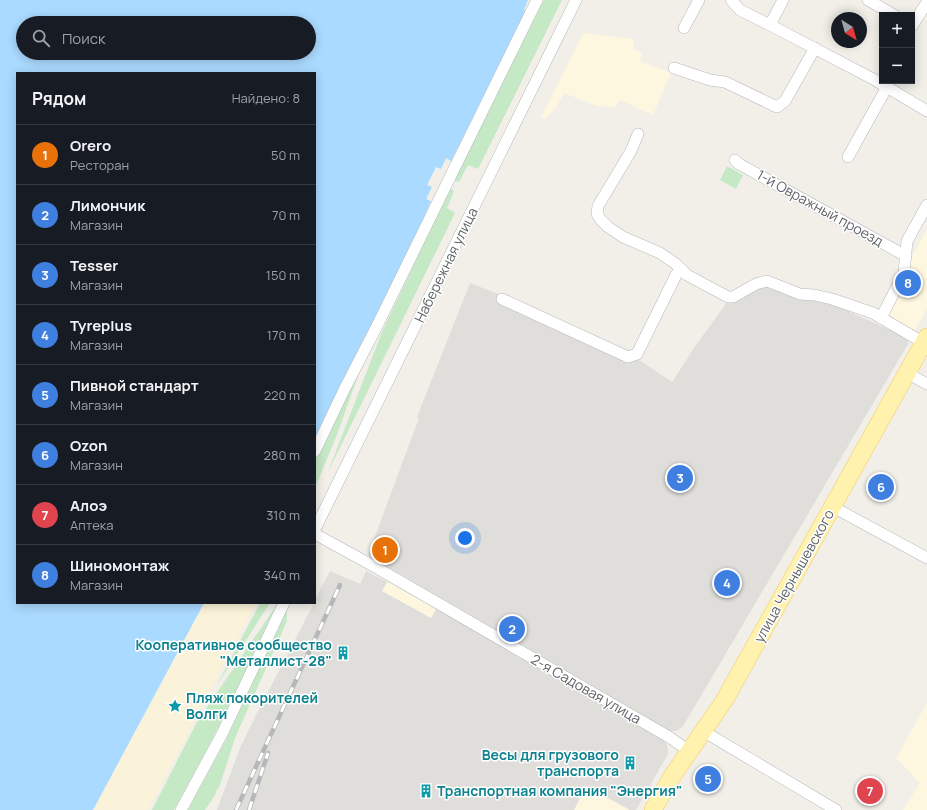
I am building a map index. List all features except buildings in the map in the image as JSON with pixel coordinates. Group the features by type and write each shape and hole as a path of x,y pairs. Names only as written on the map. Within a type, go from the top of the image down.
{"main road":[{"name":"улица Чернышевского","path":"653,810 671,778 724,701 833,508 925,340"}],"street":[{"path":"316,448 537,0"},
{"name":"Набережная улица","path":"316,527 576,0"},
{"path":"684,28 699,0"},
{"path":"731,0 740,10 885,85 927,111"},
{"path":"770,25 784,0"},
{"path":"868,0 889,12"},
{"path":"915,21 927,2"},
{"path":"674,68 710,80 724,82 777,107 785,101 815,48"},
{"path":"848,157 885,85"},
{"path":"638,134 631,151 598,206 597,214 608,227 623,237 660,253 676,264 686,275 728,297 734,297 756,284 767,281 800,294 832,299 873,313 925,340"},
{"name":"1-й Овражный проезд","path":"735,160 746,168 906,256"},
{"path":"881,318 904,273 907,241 927,205"},
{"path":"502,299 628,357 637,354 676,275 681,269"},
{"path":"907,373 927,384"},
{"path":"833,508 927,558"},
{"name":"2-я Садовая улица","path":"316,535 377,568 669,737 689,751"},
{"path":"182,810 222,734 284,604"},
{"path":"703,731 836,810"}],"shaded area":[{"path":"583,33 634,39 633,48 642,53 640,61 671,73 653,115 620,100 616,107 597,106 564,93 558,104 546,119 541,117"},
{"path":"927,229 927,309 915,330 912,331 886,317 908,264"},
{"path":"470,283 501,295 636,358 672,382 696,345 728,301 766,284 816,297 897,333 907,340 908,344 682,728 676,731 670,731 368,555 419,418 417,417"},
{"path":"330,571 360,584 366,571 387,582 382,591 431,618 437,608 663,740 667,745 668,754 636,810 630,810 586,786 574,810 217,810 240,748 313,604 316,604 316,598"},
{"path":"387,582 437,608 431,618 381,591"},
{"path":"927,703 927,810 903,810 920,783 896,758"},
{"path":"586,786 630,810 574,810"}],"green space":[{"path":"544,0 562,0 478,169 468,165 459,182 454,180"},
{"path":"727,166 743,175 736,189 720,180"},
{"path":"450,189 454,191 447,208 455,213 328,472 382,332"},
{"path":"365,356 338,432 316,486 316,457"},
{"path":"259,604 269,604 217,685"},
{"path":"278,604 224,717 174,810 152,810 197,722"},
{"path":"287,608 287,621 235,738 219,788 205,810 188,810 226,740"}],"sand":[{"name":"Пляж покорителей Волги","path":"203,604 255,604 148,810 93,810"}],"water":[{"path":"0,0 528,0 524,10 527,12 451,161 446,158 441,169 436,167 427,185 432,187 426,199 431,201 416,236 316,438 316,72 16,72 16,604 203,604 93,810 0,810"}],"railway":[{"path":"236,810 340,585"},
{"path":"249,810 268,753"}],"place":[{"name":"Шиномонтаж","path":"908,283"},
{"name":"Tesser","path":"680,478"},
{"name":"Ozon","path":"881,487"},
{"name":"Orero","path":"385,550"},
{"name":"Tyreplus","path":"727,583"},
{"name":"Лимончик","path":"512,629"},
{"name":"Кооперативное сообщество \"Металлист-28\"","path":"343,653"},
{"name":"Пляж покорителей Волги","path":"175,706"},
{"name":"Весы для грузового транспорта","path":"630,763"},
{"name":"Пивной стандарт","path":"708,779"},
{"name":"Транспортная компания \"Энергия\"","path":"426,791"},
{"name":"Алоэ","path":"870,791"}]}
